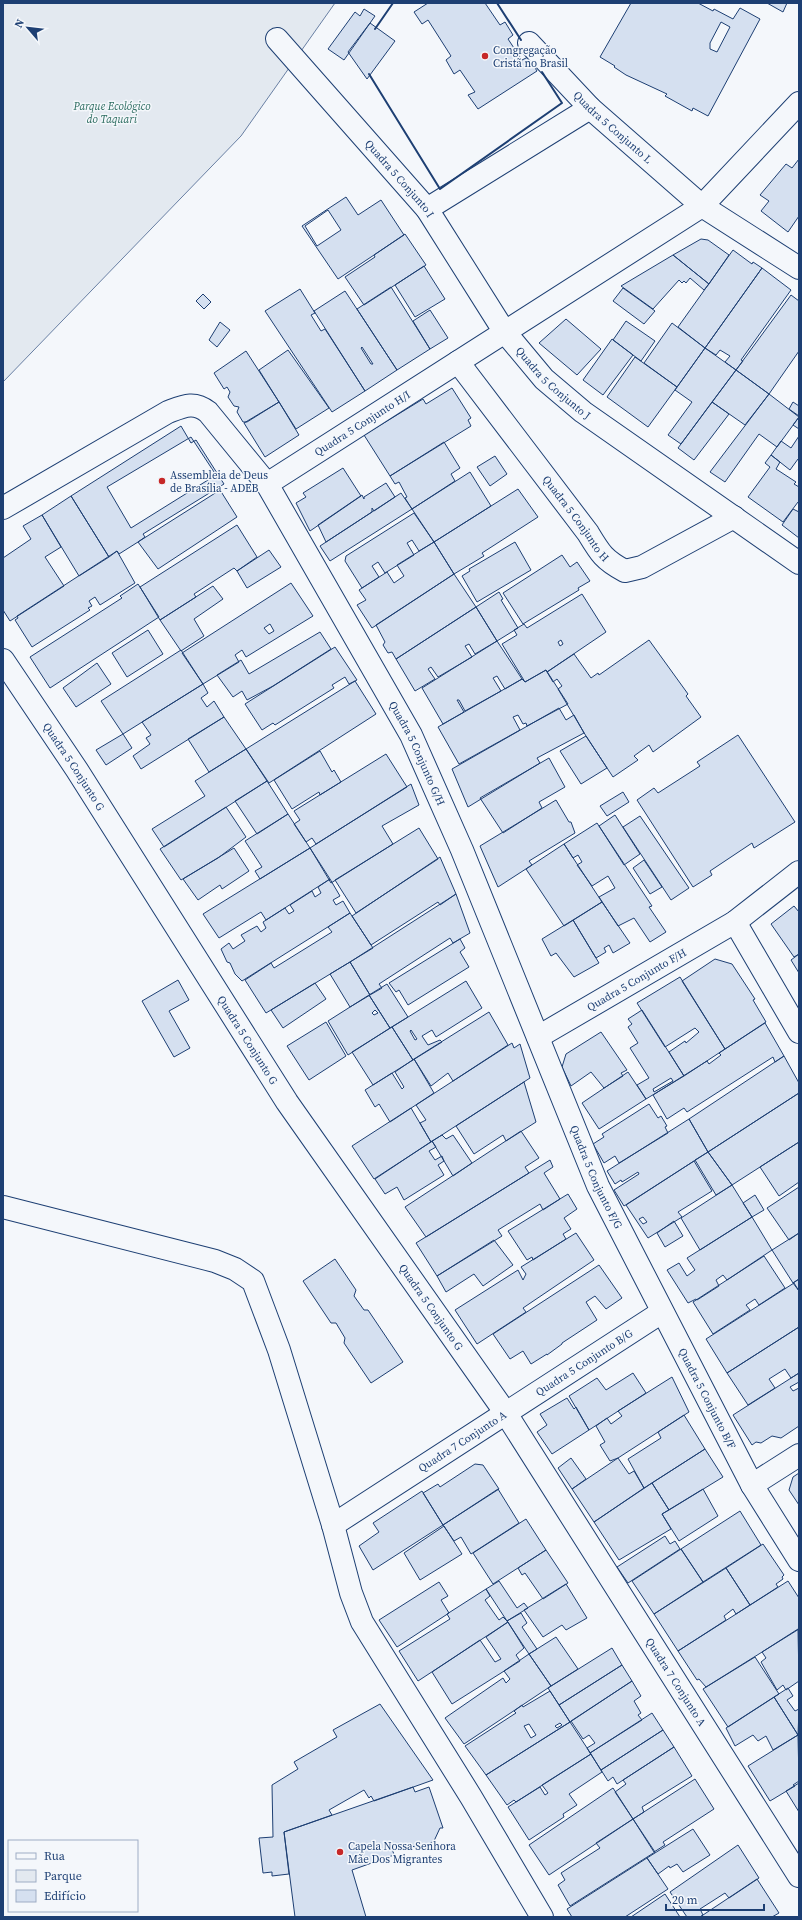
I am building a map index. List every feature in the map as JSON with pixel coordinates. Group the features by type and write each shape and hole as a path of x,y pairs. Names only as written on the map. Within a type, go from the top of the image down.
{"street":[{"name":"Quadra 5 Conjunto I","path":"277,39 427,209 504,332"},
{"name":"Quadra 5 Conjunto L","path":"529,43 590,108 702,206 799,268"},
{"path":"504,332 702,206 799,103"},
{"path":"427,209 590,108"},
{"name":"Quadra 5 Conjunto H/I","path":"267,484 504,332"},
{"name":"Quadra 5 Conjunto J","path":"504,332 544,379 584,412 799,563"},
{"name":"Quadra 5 Conjunto H","path":"458,362 588,533 601,554 614,565 625,571 642,567 734,517"},
{"name":"Quadra 5 Conjunto G/H","path":"3,508 168,412 191,404 201,406 267,484 412,736 462,850 538,1037"},
{"name":"Quadra 5 Conjunto G","path":"3,660 77,770 286,1102 505,1412"},
{"name":"Quadra 5 Conjunto F/H","path":"538,1037 735,922 799,872"},
{"path":"735,922 799,1032"},
{"name":"Quadra 5 Conjunto F/G","path":"538,1037 598,1186 662,1312"},
{"path":"3,1207 215,1261 235,1269 253,1281 279,1350 333,1525 351,1593 362,1622 471,1797 542,1917"},
{"name":"Quadra 5 Conjunto B/G","path":"505,1412 662,1312"},
{"name":"Quadra 5 Conjunto B/F","path":"662,1312 752,1485 799,1560"},
{"name":"Quadra 7 Conjunto A","path":"333,1525 505,1412 799,1876"},
{"path":"752,1485 799,1455"}],"green space":[{"name":"Parque Ecológico do Taquari","path":"3,3 335,3 241,136 3,382"}],"building":[{"name":"Congregação Cristã no Brasil","path":"428,3 485,3 500,25 505,22 513,35 508,39 522,60 528,57 537,71 478,109 468,95 475,92 460,70 454,74 446,60 451,56 428,20 422,24 414,12"},
{"path":"631,3 698,3 733,19 740,8 760,19 708,116 693,108 692,111 665,96 667,94 626,75 600,57","holes":["721,22 730,27 717,52 710,49 710,43"]},
{"path":"767,3 787,3 783,12"},
{"path":"364,9 375,16 344,60 328,49 355,12 360,16"},
{"path":"370,23 395,41 367,79 348,52"},
{"path":"799,159 799,216 788,232 761,211 769,201 760,195 786,164 792,168"},
{"path":"346,197 358,215 381,200 404,235 338,279 302,226"},
{"path":"328,210 341,230 317,246 305,226"},
{"path":"405,234 426,265 364,305 345,277 375,257 374,255"},
{"path":"701,239 708,240 729,255 709,284 673,255"},
{"path":"733,250 752,264 753,262 762,268 705,348 678,327"},
{"path":"673,255 709,284 704,290 690,278 686,283 684,281 682,283 679,280 653,309 621,286"},
{"path":"424,266 445,299 415,317 395,285"},
{"path":"762,268 791,290 741,360 743,361 736,370 725,362 730,356 720,350 716,355 705,348"},
{"path":"391,287 430,349 397,370 357,309"},
{"path":"623,288 655,311 644,324 613,301"},
{"path":"300,289 315,313 311,315 321,331 325,329 365,391 332,412 265,311"},
{"path":"345,291 397,370 365,391 314,311","holes":["362,347 373,364 371,364 361,348"]},
{"path":"203,294 211,302 204,309 196,301"},
{"path":"791,295 799,301 799,351 769,394 736,370"},
{"path":"430,310 448,338 430,349 413,321"},
{"path":"566,319 601,349 577,375 539,343"},
{"path":"626,321 655,341 641,361 613,340"},
{"path":"220,322 230,330 217,347 209,340"},
{"path":"672,323 705,348 677,387 644,363"},
{"path":"612,339 633,355 603,395 583,380"},
{"path":"705,348 736,370 681,444 668,435 692,402 675,390"},
{"path":"288,350 329,408 296,429 259,370"},
{"path":"246,351 279,402 247,422 243,422 237,412 239,407 234,406 228,397 230,392 227,387 224,389 214,373"},
{"path":"635,357 677,387 648,427 607,397"},
{"path":"736,370 769,394 745,425 712,402"},
{"path":"452,388 471,418 468,420 471,426 390,476 364,435 423,399 426,404"},
{"path":"769,394 799,417 777,447 759,434 725,482 710,472"},
{"path":"279,402 299,435 265,457 244,423"},
{"path":"712,402 729,414 694,460 678,448"},
{"path":"793,402 799,406 799,416 789,409"},
{"path":"799,417 799,429 793,425"},
{"path":"181,426 191,443 196,440 224,484 143,534 145,537 138,542 119,554 117,551 109,557 71,496"},
{"path":"799,436 799,460 798,459 790,470 771,455 781,441 791,448"},
{"name":"Assembleia de Deus de Brasília - ADEB","path":"191,437 216,475 131,528 107,487"},
{"path":"444,442 460,468 451,474 455,481 412,509 405,498 407,497 399,482 395,484 390,476"},
{"path":"771,455 780,462 776,469 796,482 794,484 799,487 799,502 783,522 748,497 770,467 765,463"},
{"path":"495,456 507,474 490,486 477,467"},
{"path":"343,468 361,496 310,531 296,503 306,497 303,493"},
{"path":"470,472 491,506 434,542 412,509"},
{"path":"386,483 395,497 374,511 372,508 372,512 326,542 318,525 362,495 364,499 364,497"},
{"path":"518,489 538,517 482,553 484,556 454,574 434,542"},
{"path":"220,490 237,517 158,569 138,542"},
{"path":"401,493 412,509 330,561 320,546"},
{"path":"71,496 109,557 79,576 42,515"},
{"path":"793,509 799,512 799,538 782,525"},
{"path":"414,513 434,542 419,551 412,540 407,543 414,555 385,573 378,562 372,566 379,577 362,588 345,561 346,556"},
{"path":"42,515 61,547 45,557 64,586 10,621 3,610 3,558 31,539 23,526"},
{"path":"237,525 257,557 237,571 234,568 194,594 196,597 160,620 140,587"},
{"path":"434,542 454,574 372,628 357,605 366,600 359,590 387,572 394,583 404,576 397,565"},
{"path":"515,542 531,570 477,602 462,576 470,571 469,569"},
{"path":"269,550 281,567 247,588 237,571"},
{"path":"117,551 135,583 100,605 95,597 89,601 92,606 88,608 90,610 32,647 15,620 18,618 17,616"},
{"path":"562,555 570,567 577,562 590,581 578,588 579,590 523,624 503,593"},
{"path":"454,574 476,607 396,659 392,652 388,653 383,645 385,642 376,625"},
{"path":"291,583 313,616 246,657 242,650 235,655 239,662 203,684 182,653","holes":["270,624 274,631 269,634 264,628"]},
{"path":"138,584 159,617 50,688 30,657 122,598 120,596"},
{"path":"213,586 223,599 194,619 204,636 181,651 160,620"},
{"path":"499,592 503,599 501,600 518,628 497,641 476,607"},
{"path":"582,594 606,632 547,672 546,670 525,682 502,644 517,635 514,630 524,624 527,628","holes":["561,640 563,644 560,646 558,642"]},
{"path":"476,607 497,641 475,654 469,644 465,646 472,657 438,677 431,667 428,669 435,679 415,691 396,659"},
{"path":"148,630 163,654 127,677 112,653"},
{"path":"320,632 331,649 273,686 247,700 242,691 233,697 217,675 241,660 249,674"},
{"path":"649,640 688,694 686,696 701,717 653,752 649,745 634,756 638,760 613,777 558,689 562,686 557,679 553,682 547,672 574,654 591,678 598,673 599,675"},
{"path":"497,641 522,679 505,689 497,676 493,678 501,691 465,711 459,700 457,700 464,712 443,724 422,688"},
{"path":"335,647 357,680 349,684 345,677 332,685 334,688 275,725 273,723 262,730 245,704"},
{"path":"181,650 203,684 123,734 101,701"},
{"path":"97,663 111,684 76,707 63,688"},
{"path":"546,670 568,704 527,726 526,723 523,724 518,715 513,717 520,730 459,764 438,727 522,679 525,682"},
{"path":"355,681 376,714 269,783 246,749"},
{"path":"203,684 208,693 201,698 207,707 214,701 224,717 141,769 133,756 150,744 146,738 151,735 142,722"},
{"path":"559,708 566,720 574,715 584,733 537,758 540,763 468,807 452,769"},
{"path":"224,717 246,749 209,772 188,739"},
{"path":"123,734 132,748 106,765 96,750"},
{"path":"738,735 795,822 754,848 752,843 710,871 712,875 693,887 637,800 654,788 658,793 700,766 697,762"},
{"path":"586,736 607,768 581,784 560,751"},
{"path":"246,749 267,781 164,847 152,829 205,796 195,781"},
{"path":"320,751 332,772 334,770 341,782 320,795 319,792 292,809 274,780"},
{"path":"386,754 407,787 316,844 312,838 306,842 294,824 300,820 294,811"},
{"path":"549,758 565,787 539,802 542,808 503,833 480,798"},
{"path":"267,781 288,814 257,834 235,801"},
{"path":"411,784 419,805 382,826 393,844 331,883 310,848"},
{"path":"623,792 629,802 607,816 600,806"},
{"path":"556,800 569,822 571,822 575,833 529,861 532,865 498,887 480,846"},
{"path":"226,807 246,837 218,858 181,880 160,849"},
{"path":"288,814 310,848 260,879 255,871 262,867 245,841"},
{"path":"615,815 640,854 624,865 599,826"},
{"path":"640,816 689,888 671,900 623,827"},
{"path":"597,823 652,906 649,907 666,932 650,942 634,918 618,926 599,897 615,888 608,876 592,886 577,865 582,862 578,855 573,858 564,844"},
{"path":"419,828 438,859 356,913 335,880"},
{"path":"564,844 602,902 564,926 526,869"},
{"path":"234,848 249,871 222,889 220,885 198,900 183,879"},
{"path":"310,848 330,879 266,920 261,912 219,938 203,914"},
{"path":"440,857 456,894 440,905 438,902 371,945 352,916"},
{"path":"644,860 662,887 650,894 633,868"},
{"path":"330,879 340,896 333,900 336,905 343,901 350,913 242,981 235,974 230,963 227,962 221,949 229,943 233,949 245,941 241,935 257,926 261,932 266,928 263,922 285,908 289,914 294,911 290,905 312,891 315,897 321,893 318,887"},
{"path":"456,894 470,933 453,943 450,938 379,984 382,988 370,995 350,962"},
{"path":"602,902 630,943 613,953 609,945 604,948 606,952 596,958 573,920"},
{"path":"794,906 799,912 799,954 794,957 771,924"},
{"path":"350,913 373,948 266,1013 245,980 271,963 274,968 332,932 328,927"},
{"path":"573,920 599,963 574,977 556,953 551,956 542,939"},
{"path":"460,939 465,948 460,952 469,967 408,1005 399,990 396,992 389,983"},
{"path":"799,954 799,973 791,960"},
{"path":"715,959 732,964 755,999 753,1000 766,1022 725,1049 682,981"},
{"path":"350,962 370,995 350,1007 330,974"},
{"path":"680,977 725,1049 684,1076 669,1052 685,1041 686,1043 699,1032 695,1028 665,1047 637,1003"},
{"path":"178,980 189,1000 169,1011 190,1048 174,1057 142,1001"},
{"path":"466,981 482,1008 436,1037 432,1030 422,1036 428,1045 440,1040 442,1042 413,1060 392,1027","holes":["411,1030 417,1039 415,1040 410,1031"]},
{"path":"315,983 326,999 283,1028 271,1010"},
{"path":"387,984 408,1017 390,1028 369,995"},
{"path":"369,995 390,1028 348,1055 328,1021","holes":["375,1010 378,1013 374,1015 372,1013"]},
{"path":"642,1010 684,1076 646,1099 637,1085 649,1078 630,1048 638,1043 628,1027 632,1024 628,1019","holes":["671,1078 673,1081 654,1092 653,1089"]},
{"path":"489,1012 508,1045 453,1081 448,1073 431,1086 414,1059"},
{"path":"326,1022 346,1056 309,1080 287,1046"},
{"path":"765,1023 784,1056 775,1062 773,1057 687,1112 684,1108 667,1119 653,1095 707,1061 709,1064 721,1055 719,1053"},
{"path":"392,1027 413,1060 373,1085 352,1052"},
{"path":"601,1032 627,1070 621,1073 623,1076 604,1088 591,1072 571,1086 562,1067 566,1054"},
{"path":"512,1043 514,1048 520,1044 530,1078 431,1142 420,1123 426,1120 416,1105"},
{"path":"784,1056 799,1083 799,1093 708,1152 689,1119"},
{"path":"414,1059 434,1093 390,1122 379,1104 375,1107 365,1090 392,1073 402,1089 404,1087 395,1072"},
{"path":"628,1072 646,1099 599,1129 582,1103"},
{"path":"524,1082 536,1122 506,1141 503,1135 474,1154 456,1126"},
{"path":"799,1093 799,1142 732,1185 708,1152"},
{"path":"649,1104 658,1118 661,1116 667,1126 665,1127 668,1133 619,1163 615,1156 604,1163 593,1144 604,1137 602,1134"},
{"path":"411,1108 431,1142 374,1179 352,1146"},
{"path":"689,1119 708,1152 624,1206 614,1190 639,1174 638,1172 622,1182 621,1180 615,1184 607,1171"},
{"path":"521,1131 539,1158 525,1167 529,1173 426,1237 405,1207"},
{"path":"442,1135 446,1139 453,1135 472,1163 453,1176 432,1141"},
{"path":"432,1141 436,1147 429,1151 435,1160 442,1156 444,1161 438,1165 444,1175 404,1200 397,1187 385,1194 375,1179"},
{"path":"799,1142 799,1182 779,1196 760,1167"},
{"path":"708,1152 732,1185 716,1195 695,1160"},
{"path":"550,1160 553,1167 544,1173 560,1199 543,1210 540,1204 498,1230 502,1236 437,1276 416,1243"},
{"path":"694,1161 712,1191 678,1212 682,1217 648,1238 626,1205","holes":["643,1217 647,1222 643,1224 639,1219"]},
{"path":"732,1185 752,1217 700,1250 681,1218"},
{"path":"799,1187 799,1233 789,1240 767,1208"},
{"path":"568,1194 577,1209 564,1218 571,1229 563,1234 566,1239 533,1260 532,1257 527,1260 508,1231"},
{"path":"755,1195 764,1210 752,1217 743,1203"},
{"path":"752,1217 772,1250 727,1280 723,1275 716,1280 719,1286 697,1300 696,1299 688,1303 667,1270 679,1263 687,1276 695,1270 687,1258"},
{"path":"674,1221 683,1236 665,1247 657,1233"},
{"path":"576,1233 594,1260 523,1308 526,1312 477,1344 455,1310 518,1270 523,1280 526,1274 521,1267"},
{"path":"799,1233 799,1279 793,1283 772,1250"},
{"path":"494,1240 513,1265 483,1286 474,1274 446,1292 437,1276"},
{"path":"764,1256 785,1288 759,1305 755,1299 746,1305 750,1310 713,1334 693,1302"},
{"path":"335,1259 356,1290 354,1296 364,1310 368,1310 403,1362 371,1383 344,1343 345,1338 336,1323 331,1323 303,1281"},
{"path":"599,1265 622,1298 606,1309 595,1296 586,1302 597,1320 562,1343 547,1355 531,1364 523,1351 510,1359 493,1334"},
{"path":"799,1279 799,1291 793,1283"},
{"path":"794,1283 799,1291 799,1327 727,1373 706,1339"},
{"path":"799,1327 799,1373 791,1378 785,1369 769,1379 775,1388 748,1405 727,1373"},
{"path":"633,1373 646,1393 589,1430 569,1396 597,1378 606,1390"},
{"path":"799,1373 799,1382 790,1387 793,1391 799,1388 799,1426 781,1438 772,1436 761,1443 756,1442 752,1445 733,1415"},
{"path":"672,1377 689,1412 618,1458 610,1461 600,1445 605,1442 596,1426 607,1418 611,1424 622,1416 618,1411"},
{"path":"567,1398 574,1409 576,1407 589,1430 552,1454 537,1432 547,1425 540,1414"},
{"path":"684,1415 705,1449 644,1488 628,1459 661,1438 658,1432"},
{"path":"705,1449 723,1477 669,1510 652,1483"},
{"path":"571,1458 586,1479 572,1489 558,1468"},
{"path":"618,1458 629,1474 634,1471 644,1488 594,1522 572,1489"},
{"path":"475,1464 483,1465 499,1489 443,1525 423,1493 438,1484 440,1487"},
{"path":"799,1473 799,1505 789,1490 793,1477"},
{"path":"652,1483 669,1510 662,1514 671,1529 619,1560 594,1522"},
{"path":"498,1489 519,1523 471,1554 461,1537 454,1541 443,1525"},
{"path":"703,1489 718,1516 679,1541 662,1514"},
{"path":"422,1491 443,1525 373,1570 359,1546 379,1532 373,1523"},
{"path":"740,1511 761,1545 703,1582 681,1549"},
{"path":"526,1519 546,1550 493,1584 473,1553"},
{"path":"444,1526 462,1554 420,1580 404,1553"},
{"path":"665,1536 670,1544 675,1541 680,1549 628,1583 617,1567"},
{"path":"763,1544 784,1575 782,1577 783,1579 776,1584 778,1587 750,1605 726,1568"},
{"path":"681,1549 703,1582 654,1614 632,1581"},
{"path":"546,1550 568,1583 543,1599 525,1573 522,1575 518,1568"},
{"path":"726,1568 750,1605 736,1614 733,1609 724,1616 726,1620 678,1651 654,1614"},
{"path":"499,1581 517,1608 524,1603 528,1608 507,1621 486,1589"},
{"path":"788,1581 799,1598 799,1629 706,1687 699,1679 697,1680 678,1651"},
{"path":"439,1582 448,1596 441,1600 449,1613 397,1647 379,1620"},
{"path":"566,1584 587,1618 566,1630 562,1625 543,1637 524,1610"},
{"path":"486,1589 490,1596 485,1600 499,1620 503,1617 508,1622 418,1681 399,1651 450,1619 447,1614"},
{"path":"521,1613 527,1623 522,1627 537,1649 529,1654 507,1621"},
{"path":"508,1622 524,1648 516,1655 520,1661 452,1704 432,1672 480,1640 495,1662 501,1659 486,1637"},
{"path":"798,1629 799,1681 786,1690 783,1685 777,1690 761,1662 766,1658 762,1652"},
{"path":"556,1637 578,1669 551,1686 529,1654"},
{"path":"612,1648 622,1665 559,1705 548,1688"},
{"path":"529,1654 551,1686 464,1744 445,1718 503,1678 506,1683 510,1679 504,1671"},
{"path":"755,1657 779,1694 728,1727 703,1689"},
{"path":"622,1665 632,1681 570,1722 559,1705"},
{"path":"632,1681 641,1696 634,1701 641,1713 638,1715 642,1720 590,1753 587,1748 595,1743 589,1735 583,1739 571,1721"},
{"path":"788,1688 793,1696 787,1700 795,1711 799,1709 798,1735 774,1697"},
{"path":"550,1691 570,1722 486,1775 465,1746 516,1713 514,1711 522,1705 523,1707","holes":["560,1723 562,1725 557,1728 555,1726","529,1724 536,1735 531,1738 524,1726"]},
{"path":"774,1697 798,1735 773,1750 766,1736 758,1741 753,1735 735,1746 726,1728"},
{"path":"380,1704 433,1780 374,1801 371,1796 369,1798 364,1790 329,1810 332,1815 284,1832 289,1874 272,1876 272,1872 263,1873 259,1838 273,1837 272,1785 298,1769 294,1762 337,1737 333,1730"},
{"path":"652,1713 663,1730 601,1770 590,1753"},
{"path":"570,1722 591,1754 516,1802 514,1800 507,1805 486,1775"},
{"path":"663,1730 674,1747 617,1784 613,1777 608,1781 601,1770"},
{"path":"798,1735 799,1781 793,1785 795,1786 770,1801 748,1766"},
{"path":"674,1747 692,1776 642,1807 644,1812 633,1819 615,1792 626,1784 623,1780"},
{"path":"591,1754 602,1772 569,1794 577,1805 563,1814 564,1817 529,1840 508,1807 540,1787 545,1795 548,1793 542,1785"},
{"path":"695,1779 714,1809 663,1842 665,1845 654,1852 633,1819"},
{"path":"799,1783 799,1812 786,1791"},
{"name":"Capela Nossa Senhora Mãe Dos Migrantes","path":"413,1787 415,1792 429,1787 443,1828 440,1828 434,1841 427,1845 415,1847 405,1844 392,1848 394,1855 352,1870 366,1917 295,1917 284,1832"},
{"path":"613,1788 633,1819 549,1875 529,1845"},
{"path":"633,1819 655,1852 570,1906 558,1885 565,1880 561,1873 600,1848 596,1843"},
{"path":"693,1829 710,1855 683,1872 677,1864 670,1868 669,1866 658,1874 647,1858"},
{"path":"738,1845 759,1878 729,1898 725,1893 700,1909 703,1915 700,1917 687,1917 670,1892"},
{"path":"647,1858 668,1889 625,1917 572,1917 567,1909"},
{"path":"757,1879 779,1913 772,1917 700,1917"},
{"path":"665,1894 680,1917 631,1917"}],"wall":[{"path":"375,29 393,3"},
{"path":"497,3 521,40"},
{"path":"369,74 440,189 562,103 542,72"}],"place":[{"name":"Congregação Cristã no Brasil","path":"485,56"},
{"name":"Assembleia de Deus de Brasília - ADEB","path":"162,481"},
{"name":"Capela Nossa Senhora Mãe Dos Migrantes","path":"340,1852"}]}
